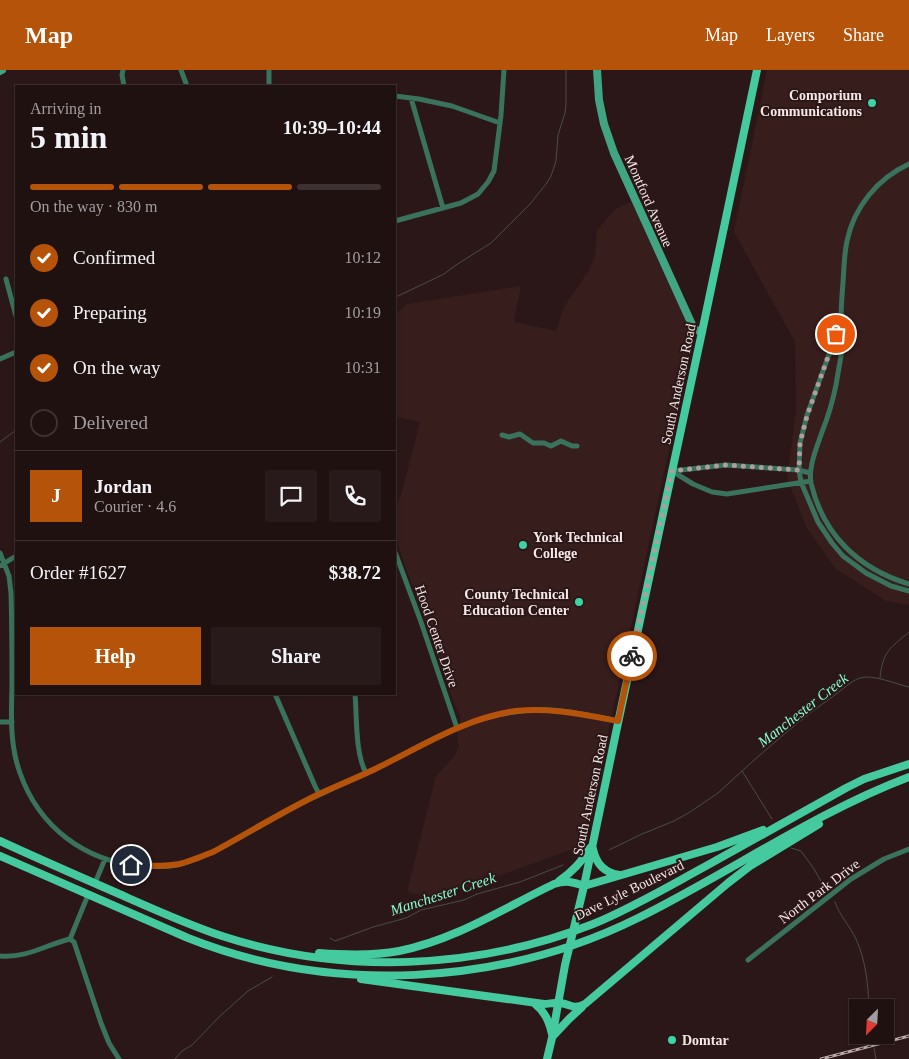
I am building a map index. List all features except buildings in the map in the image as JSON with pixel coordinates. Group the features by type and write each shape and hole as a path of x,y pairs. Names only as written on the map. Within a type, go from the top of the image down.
{"main road":[{"name":"South Anderson Road","path":"547,1059 757,70"},
{"name":"Dave Lyle Boulevard","path":"0,842 157,911 205,930 244,942 280,951 326,958 408,962 441,960 493,953 594,924 649,897 846,788 909,764"},
{"name":"Dave Lyle Boulevard","path":"0,856 204,945 261,961 344,974 440,974 497,966 550,953 591,939 652,911 864,795 909,777"},
{"path":"552,1038 585,1004 728,883 763,858 864,795"},
{"path":"554,884 569,881 584,886 717,847 790,819"},
{"path":"593,844 596,859 603,870 613,874 625,874"},
{"path":"244,942 278,948 336,954 374,954 423,945 447,937 554,884 582,861 593,844"},
{"path":"300,968 366,980 547,1004 559,1002 574,1008 585,1004"},
{"path":"533,1002 548,1019 552,1038"}],"street":[{"path":"123,70 124,85"},
{"path":"181,70 187,85"},
{"path":"269,70 269,85"},
{"path":"396,221 461,203 478,194 488,182 494,171 504,70"},
{"name":"Montford Avenue","path":"596,70 604,124 614,153 694,329 702,332"},
{"path":"396,96 452,106 500,123"},
{"path":"411,98 443,208"},
{"path":"909,164 886,177 874,188 858,210 847,240 841,321 842,348 836,386 810,473 814,496 822,516 847,550 869,567 893,579 909,584"},
{"path":"6,279 15,312"},
{"path":"687,314 697,320 706,313"},
{"path":"841,321 807,416 800,443 799,470 801,482 818,522 842,556 866,573 891,586 909,591"},
{"path":"0,359 15,352"},
{"path":"502,435 509,437 520,434 537,444 544,443 551,446 561,441 577,446"},
{"path":"672,471 726,465 799,470 810,473"},
{"path":"672,471 693,484 712,492 727,494 811,481"},
{"path":"0,553 2,565 9,576 11,593 14,666 12,722 14,744 20,772 38,809 62,835 84,850 114,862 153,866 178,864 194,860 213,852 320,794 457,728 499,714 535,710 568,712 618,721"},
{"name":"Hood Center Drive","path":"396,555 457,728"},
{"path":"2,565 15,557"},
{"path":"275,695 314,786 320,794"},
{"path":"355,695 358,749 360,761 366,773"},
{"path":"0,722 12,722"},
{"name":"North Park Drive","path":"748,960 851,879 884,860 909,849"},
{"path":"95,883 105,859"},
{"path":"0,956 20,956 70,938 88,895"},
{"path":"70,938 74,942 101,1024 109,1043 119,1059"}],"shaded area":[{"path":"767,70 909,70 909,605 886,601 835,568 806,527 787,478 796,412 795,342 734,232"},
{"name":"York Technical College","path":"631,202 679,302 690,330 692,343 584,845 437,898 407,892 436,776 456,754 459,747 457,734 461,718 396,538 396,506 401,496 420,422 396,416 396,314 407,304 521,286 514,322 556,331 564,307 589,270 595,256 597,230 615,209"}],"waterway":[{"path":"396,296 444,274 491,243 530,204 546,184 556,161 558,135 565,113 566,70"},
{"path":"0,442 15,431"},
{"path":"880,678 883,662 888,651 909,632"},
{"name":"Manchester Creek","path":"742,771 799,722 857,679 871,677 909,687"},
{"name":"Manchester Creek","path":"609,850 690,812 718,793 742,771 772,819"},
{"path":"791,848 801,851 826,890"},
{"name":"Manchester Creek","path":"330,938 335,941 373,927 406,918 421,910 464,900 477,894 520,882 563,865"},
{"path":"835,902 856,939 862,956 868,999"},
{"name":"Manchester Creek","path":"175,1059 248,991 272,977"},
{"path":"874,1048 876,1059"}],"railway":[{"path":"821,1059 909,1036"}],"way so far":[{"path":"632,656 672,471 726,465 799,470 800,443 807,416 836,334"}],"place":[{"name":"Comporium Communications","path":"872,103"},
{"name":"York Technical College","path":"523,545"},
{"name":"County Technical Education Center","path":"579,602"},
{"name":"Domtar","path":"672,1040"}],"route":[{"path":"131,865 178,864 213,852 316,796 468,723 499,714 535,710 568,712 618,721 632,656"}]}
